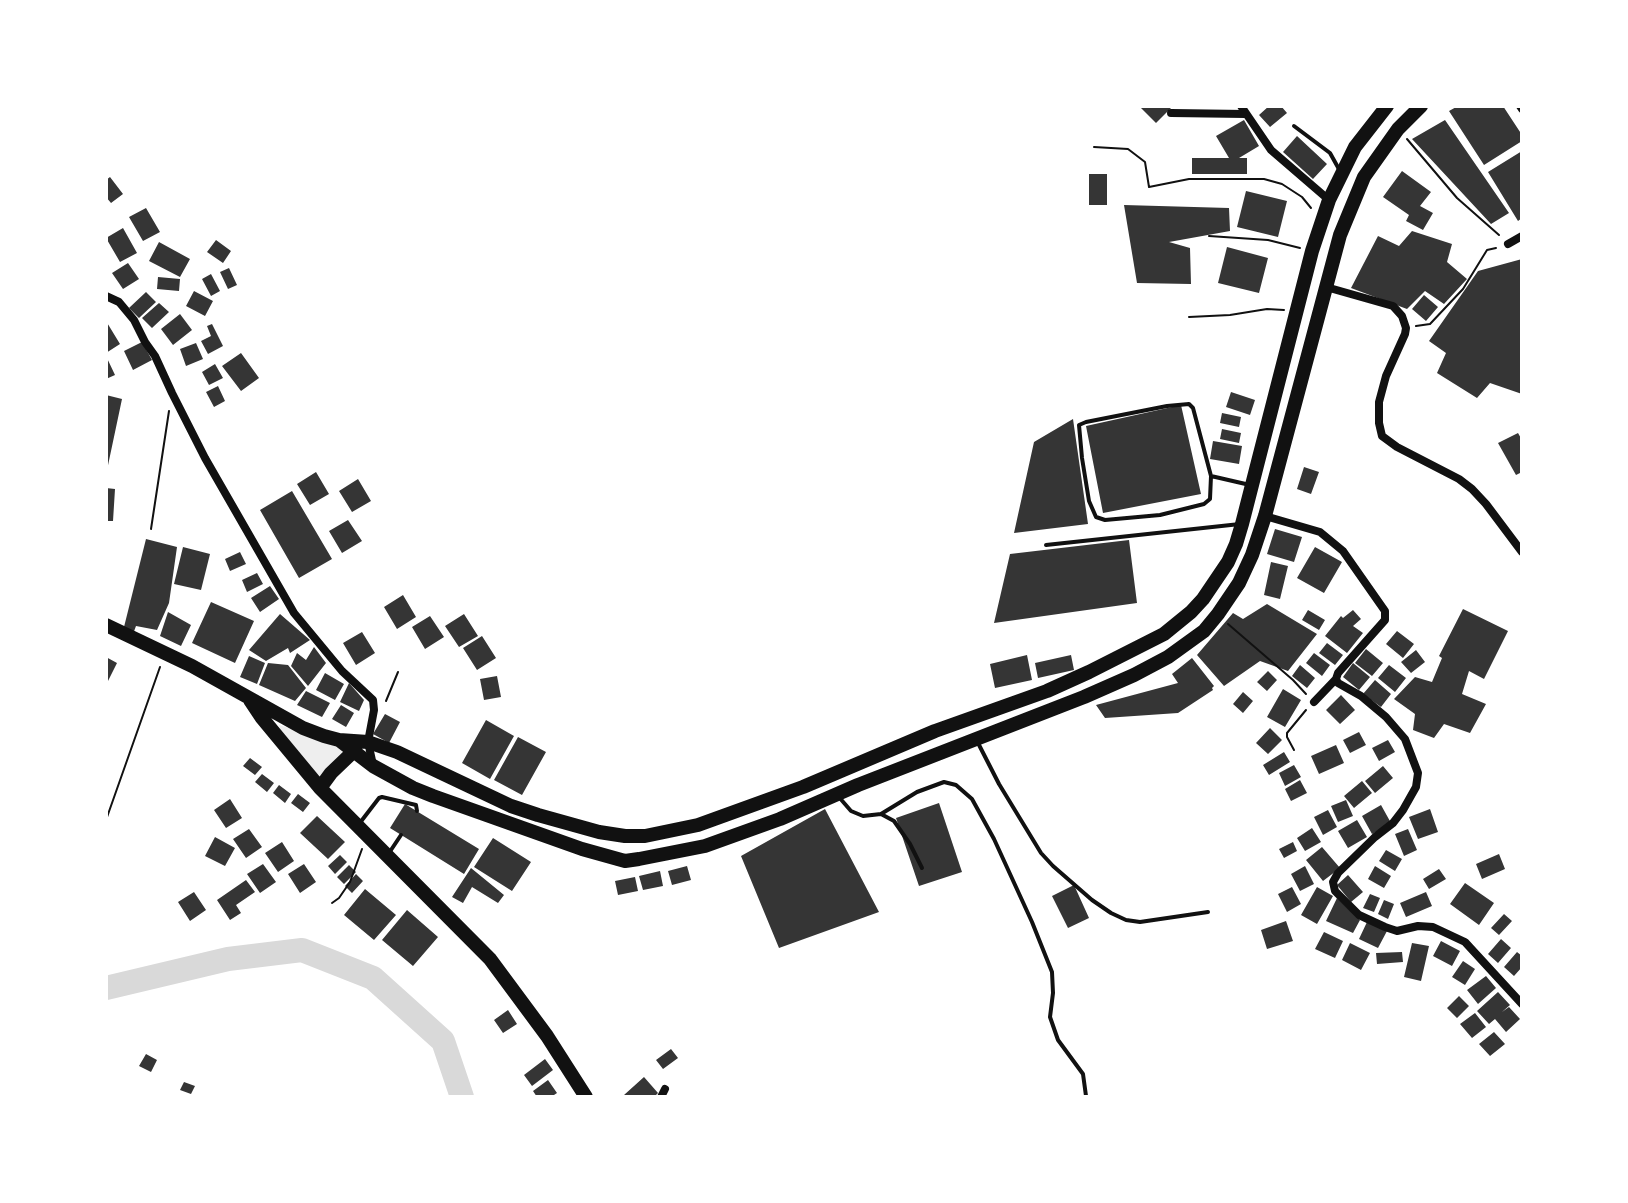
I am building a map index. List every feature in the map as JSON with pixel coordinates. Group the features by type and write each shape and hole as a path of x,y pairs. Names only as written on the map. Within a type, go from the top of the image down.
{"highway":[{"path":"106,625 165,653 303,728 339,740 368,742 397,752 511,806 599,832 625,836 645,836 698,825 803,787 935,731 1047,691 1164,634 1191,612 1212,588 1228,562 1253,485 1321,222 1355,147 1387,106"},
{"path":"339,740 373,766 413,788 582,849 625,861 705,846 1084,697 1168,657 1204,631 1218,614 1239,583 1252,555 1340,235 1364,177 1398,129 1421,106"},
{"path":"249,700 320,788 490,959 547,1036 586,1097"},
{"path":"320,788 354,751"},
{"path":"803,787 808,807"}],"street":[{"path":"1171,113 1243,110 1271,150 1329,200"},
{"path":"1508,244 1522,236"},
{"path":"1326,287 1393,306 1402,316 1406,328 1379,402 1382,436 1472,489 1522,552"},
{"path":"106,296 119,302 134,320 205,458 294,613 342,671 373,700 368,742 373,766"},
{"path":"1265,516 1320,532 1343,551 1385,611 1385,620 1314,702"},
{"path":"1336,679 1386,717 1405,739 1416,763 1418,776 1416,787 1393,823 1338,873 1333,882 1335,891 1359,915 1385,927 1397,931 1418,926 1438,928 1465,942 1522,1004"}],"lane":[{"path":"1294,126 1330,153 1341,174"},
{"path":"1189,404 1193,408 1211,476 1210,499 1204,504 1160,515 1105,520 1096,517 1089,501 1078,427 1081,423 1189,404"},
{"path":"1211,476 1253,485"},
{"path":"1046,545 1242,524"},
{"path":"976,739 1041,853 1092,900 1126,920 1140,922 1208,912"},
{"path":"837,795 851,811 863,816 881,814 917,792 944,782 956,785 972,799 994,839 1052,972 1050,1017 1058,1040 1083,1074 1086,1096"},
{"path":"363,832 379,798 416,805 417,811"},
{"path":"881,814 894,821 922,868"},
{"path":"388,854 401,835"}],"path":[{"path":"1398,129 1457,198 1508,244"},
{"path":"1094,147 1128,149 1145,162 1149,187 1189,179 1264,179 1282,184 1302,197 1321,222"},
{"path":"1209,236 1268,240 1312,251"},
{"path":"1406,328 1430,324 1463,289 1487,250 1508,244"},
{"path":"1189,317 1267,309 1297,312"},
{"path":"151,529 172,393"},
{"path":"1218,614 1314,702 1287,733 1294,750"},
{"path":"106,820 165,653"},
{"path":"385,702 398,672"},
{"path":"332,903 350,882 363,832"}],"shaded area":[{"path":"279,725 337,743 350,752 321,784 284,741"}],"building":[{"path":"1139,106 1173,106 1156,123"},
{"path":"1269,106 1281,106 1287,113 1270,127 1259,115"},
{"path":"1458,106 1503,106 1522,135 1522,141 1484,165 1449,111"},
{"path":"1244,120 1259,146 1239,158 1247,158 1247,174 1192,174 1192,158 1229,158 1216,136"},
{"path":"1445,120 1509,213 1491,224 1412,139"},
{"path":"1297,136 1327,164 1313,179 1283,152"},
{"path":"1522,151 1522,218 1518,221 1488,172"},
{"path":"1402,171 1431,192 1420,206 1433,213 1423,230 1406,221 1409,215 1383,197"},
{"path":"1089,174 1107,174 1107,205 1089,205"},
{"path":"110,177 123,194 111,203 106,197 106,180"},
{"path":"1246,191 1287,201 1278,237 1237,227"},
{"path":"1124,205 1229,208 1230,231 1169,242 1190,248 1191,284 1137,283"},
{"path":"146,208 160,232 143,241 129,217"},
{"path":"123,228 137,253 120,262 106,238"},
{"path":"1412,231 1452,244 1447,262 1467,279 1444,304 1425,291 1407,309 1351,288 1378,236 1399,246"},
{"path":"216,240 231,251 223,263 207,252"},
{"path":"159,242 190,259 180,277 149,261"},
{"path":"1227,247 1268,258 1259,293 1218,283"},
{"path":"1522,259 1522,394 1490,383 1477,398 1437,373 1446,353 1429,341 1478,271"},
{"path":"128,263 139,279 123,289 112,273"},
{"path":"229,268 237,285 228,289 220,272"},
{"path":"211,274 220,291 211,296 202,279"},
{"path":"158,277 180,279 179,291 157,289"},
{"path":"194,291 213,301 205,316 186,306"},
{"path":"146,292 156,302 139,318 129,308"},
{"path":"1424,295 1438,307 1426,321 1412,309"},
{"path":"159,303 169,312 152,328 142,318"},
{"path":"180,314 192,330 173,345 161,329"},
{"path":"106,321 120,344 106,353"},
{"path":"212,324 223,346 208,354 201,341 211,336 207,326"},
{"path":"142,342 152,360 133,370 124,351"},
{"path":"196,343 203,359 186,366 180,349"},
{"path":"241,353 259,378 241,391 222,366"},
{"path":"106,356 115,375 106,379"},
{"path":"215,364 223,378 209,385 202,372"},
{"path":"218,386 225,401 214,407 206,392"},
{"path":"1231,392 1255,400 1250,415 1226,407"},
{"path":"106,395 122,399 107,470 106,470"},
{"path":"1181,405 1201,494 1103,513 1086,426"},
{"path":"1222,413 1241,417 1239,427 1220,423"},
{"path":"1073,419 1088,524 1014,533 1034,442"},
{"path":"1222,429 1241,433 1239,443 1220,439"},
{"path":"1518,433 1522,440 1522,472 1516,475 1498,443"},
{"path":"1213,441 1242,446 1239,464 1210,459"},
{"path":"1304,467 1319,472 1311,494 1297,489"},
{"path":"316,472 329,494 310,505 297,484"},
{"path":"358,479 371,501 352,512 339,491"},
{"path":"106,488 115,489 113,521 106,521"},
{"path":"292,491 332,559 299,578 260,510"},
{"path":"348,520 362,541 342,553 329,531"},
{"path":"1275,529 1302,537 1294,562 1267,554"},
{"path":"146,539 177,547 169,603 157,630 136,626 133,634 123,631"},
{"path":"1129,540 1137,603 994,623 1010,554"},
{"path":"183,547 210,554 201,590 174,584"},
{"path":"1315,547 1342,562 1324,593 1297,578"},
{"path":"240,552 246,564 230,571 225,559"},
{"path":"1271,562 1288,566 1280,599 1264,595"},
{"path":"257,573 263,584 247,592 242,580"},
{"path":"270,586 279,599 260,612 251,598"},
{"path":"403,595 416,617 397,629 384,607"},
{"path":"211,602 254,621 235,663 192,643"},
{"path":"1267,604 1317,634 1288,671 1260,661 1224,686 1197,655 1233,613 1243,619"},
{"path":"1463,609 1508,631 1484,679 1469,671 1462,694 1486,704 1470,733 1444,724 1434,738 1413,730 1415,714 1394,699 1415,677 1432,682 1442,658 1439,656"},
{"path":"1308,610 1325,620 1319,630 1302,620"},
{"path":"1353,610 1361,619 1353,626 1363,633 1347,653 1325,636 1341,616 1343,618"},
{"path":"168,612 191,625 181,646 160,636"},
{"path":"280,614 310,640 290,653 288,648 266,661 249,650"},
{"path":"464,614 478,636 459,647 445,626"},
{"path":"430,616 444,637 425,649 412,627"},
{"path":"1397,631 1414,644 1403,658 1386,644"},
{"path":"362,632 375,653 356,665 343,643"},
{"path":"482,636 496,658 477,670 463,648"},
{"path":"1327,643 1343,655 1335,665 1319,653"},
{"path":"314,647 326,663 308,686 291,666 297,653 306,660"},
{"path":"1366,649 1383,663 1372,676 1355,663"},
{"path":"1416,650 1425,662 1411,673 1401,662"},
{"path":"1314,653 1330,665 1322,676 1306,663"},
{"path":"1027,655 1032,680 995,688 990,664"},
{"path":"1071,655 1074,670 1038,678 1035,663"},
{"path":"249,656 265,663 257,684 240,677"},
{"path":"106,657 117,663 106,685"},
{"path":"1192,658 1214,686 1213,690 1178,713 1105,718 1096,705 1178,683 1172,674"},
{"path":"268,663 288,665 306,688 295,701 259,685"},
{"path":"1353,663 1370,677 1359,690 1343,677"},
{"path":"1300,665 1315,678 1307,688 1292,676"},
{"path":"1389,665 1406,678 1395,692 1378,678"},
{"path":"1268,671 1277,680 1267,691 1257,682"},
{"path":"325,673 344,684 335,700 316,690"},
{"path":"497,676 501,697 484,700 480,679"},
{"path":"1375,680 1391,694 1381,707 1363,694"},
{"path":"349,683 364,700 359,711 340,702"},
{"path":"1283,689 1301,700 1285,727 1267,717"},
{"path":"306,691 330,703 322,717 297,705"},
{"path":"1243,692 1253,701 1243,713 1233,704"},
{"path":"1341,695 1355,710 1340,724 1326,710"},
{"path":"341,705 354,713 346,727 332,719"},
{"path":"385,714 400,722 389,743 373,734"},
{"path":"486,720 514,736 490,779 462,763"},
{"path":"1270,728 1282,740 1268,754 1256,743"},
{"path":"1359,732 1366,745 1350,753 1343,740"},
{"path":"518,737 546,752 522,795 494,780"},
{"path":"1388,740 1395,752 1379,761 1372,748"},
{"path":"1336,745 1344,763 1319,774 1311,756"},
{"path":"1284,752 1290,762 1269,775 1263,765"},
{"path":"250,758 262,767 255,775 243,766"},
{"path":"1294,765 1301,777 1285,786 1279,773"},
{"path":"1383,766 1393,778 1375,793 1365,781"},
{"path":"262,774 274,783 267,792 255,782"},
{"path":"1300,780 1307,793 1291,801 1285,789"},
{"path":"1362,781 1372,793 1354,808 1344,796"},
{"path":"279,785 291,794 285,803 273,793"},
{"path":"298,794 310,803 303,812 291,803"},
{"path":"230,799 242,818 226,828 214,810"},
{"path":"1346,800 1353,816 1338,822 1331,806"},
{"path":"939,803 962,872 919,886 896,818"},
{"path":"405,804 479,849 464,874 390,828"},
{"path":"1381,805 1391,823 1372,834 1362,816"},
{"path":"825,809 879,912 779,948 741,856"},
{"path":"1430,809 1438,832 1418,839 1409,817"},
{"path":"1328,810 1337,827 1323,835 1314,817"},
{"path":"317,816 345,842 328,859 300,833"},
{"path":"1357,820 1367,837 1348,848 1338,831"},
{"path":"1312,828 1321,842 1305,851 1297,838"},
{"path":"249,829 262,847 246,858 233,839"},
{"path":"1408,829 1417,850 1404,856 1395,834"},
{"path":"215,837 235,848 225,866 205,856"},
{"path":"493,838 531,862 512,891 474,867"},
{"path":"282,842 294,861 278,872 265,853"},
{"path":"1293,842 1297,851 1284,858 1279,849"},
{"path":"1322,847 1340,868 1323,881 1306,860"},
{"path":"1386,850 1402,859 1395,871 1379,861"},
{"path":"1499,854 1505,869 1482,879 1476,864"},
{"path":"340,855 347,862 335,874 328,866"},
{"path":"263,864 276,882 260,893 247,874"},
{"path":"304,864 316,882 300,893 288,874"},
{"path":"349,865 356,872 344,884 337,877"},
{"path":"687,866 691,880 672,885 668,871"},
{"path":"1305,866 1314,884 1300,891 1291,874"},
{"path":"1375,866 1391,876 1384,888 1368,879"},
{"path":"471,868 504,895 498,903 472,887 463,903 452,897"},
{"path":"1439,869 1446,879 1429,889 1423,879"},
{"path":"660,871 663,886 643,890 639,876"},
{"path":"356,874 363,881 352,893 345,886"},
{"path":"1348,875 1363,892 1351,902 1337,885"},
{"path":"635,877 638,891 618,895 615,881"},
{"path":"246,880 255,892 236,905 241,913 230,920 217,900"},
{"path":"1465,883 1494,903 1479,925 1450,904"},
{"path":"1074,885 1089,918 1068,928 1052,896"},
{"path":"1292,887 1301,904 1287,912 1278,894"},
{"path":"1317,887 1333,896 1317,924 1301,915"},
{"path":"365,889 396,915 374,940 344,915"},
{"path":"194,892 206,910 190,921 178,902"},
{"path":"1426,892 1432,906 1406,917 1400,903"},
{"path":"1370,894 1380,898 1374,912 1363,908"},
{"path":"1337,898 1360,920 1353,933 1326,921"},
{"path":"1384,900 1394,904 1388,919 1378,914"},
{"path":"407,910 438,937 413,966 382,940"},
{"path":"1504,914 1512,921 1499,935 1491,928"},
{"path":"1286,921 1293,941 1267,949 1261,930"},
{"path":"1367,922 1387,931 1378,948 1359,939"},
{"path":"1324,932 1343,941 1335,958 1315,949"},
{"path":"1501,939 1511,948 1498,963 1488,954"},
{"path":"1441,941 1460,951 1452,966 1433,956"},
{"path":"1350,943 1370,953 1361,970 1342,960"},
{"path":"1412,943 1429,946 1421,981 1404,977"},
{"path":"1402,952 1403,962 1377,964 1376,953"},
{"path":"1517,952 1522,956 1522,967 1514,976 1504,967"},
{"path":"1463,961 1475,969 1465,985 1452,977"},
{"path":"1486,976 1496,988 1478,1004 1467,990"},
{"path":"1498,992 1510,1005 1502,1012 1509,1007 1520,1019 1506,1032 1495,1019 1489,1024 1477,1011"},
{"path":"1459,996 1469,1006 1457,1018 1447,1008"},
{"path":"508,1010 517,1024 503,1033 494,1020"},
{"path":"1475,1013 1486,1027 1472,1038 1460,1024"},
{"path":"1494,1032 1505,1044 1490,1056 1479,1044"},
{"path":"671,1049 678,1058 663,1069 656,1060"},
{"path":"146,1054 157,1060 151,1072 139,1066"},
{"path":"545,1059 553,1070 532,1086 524,1075"},
{"path":"644,1077 658,1093 654,1097 625,1097 624,1095"},
{"path":"548,1080 557,1093 551,1097 537,1097 533,1091"},
{"path":"184,1082 195,1086 191,1094 180,1090"}],"waterway":[{"path":"106,988 228,959 302,950 373,978 443,1041 462,1097"}]}
